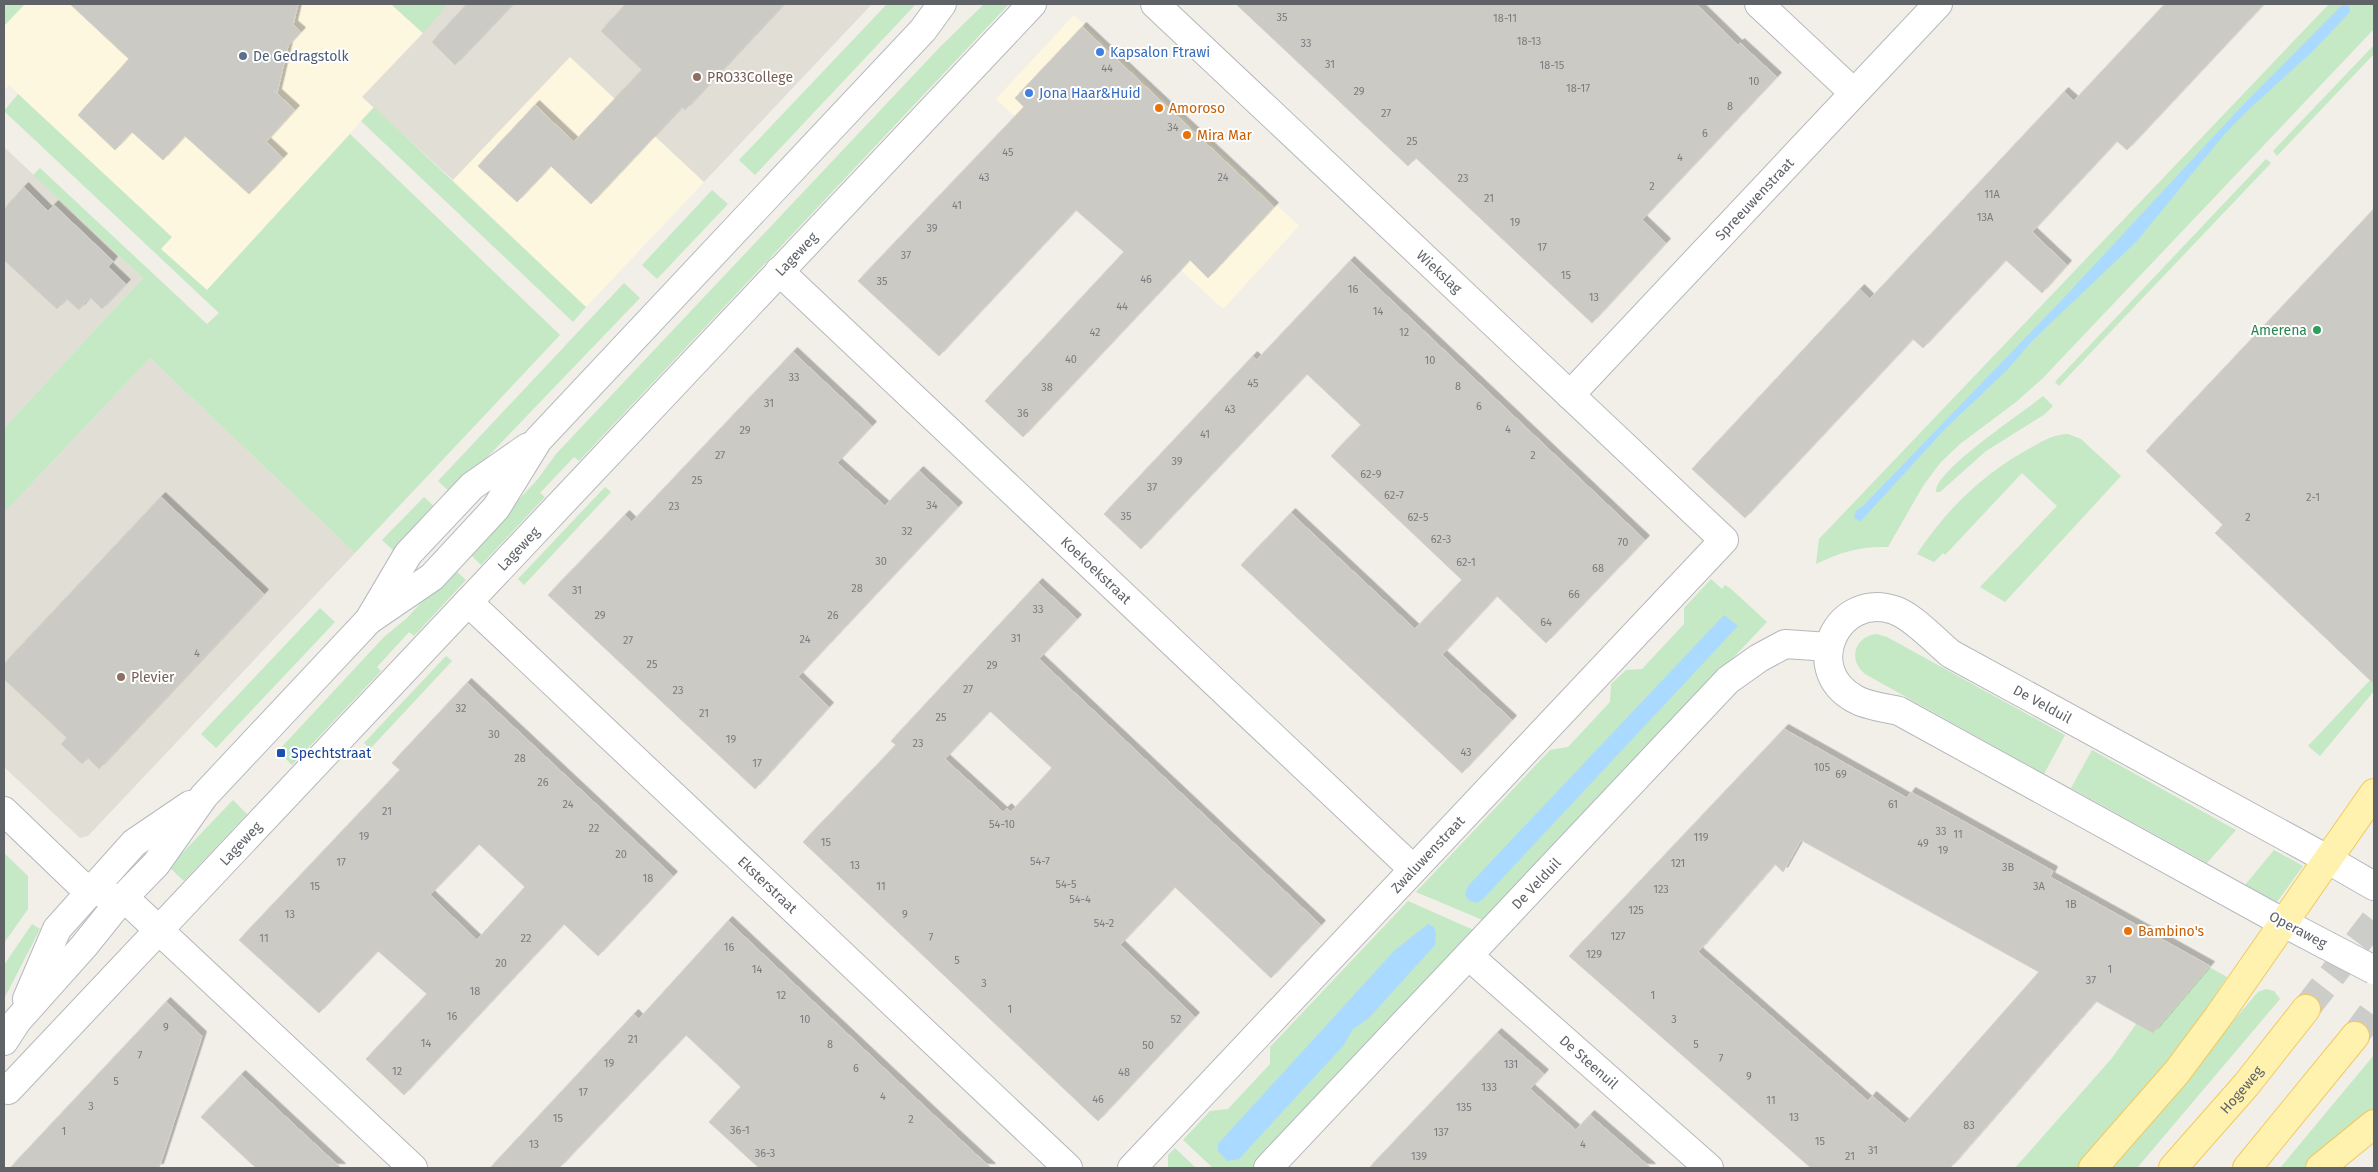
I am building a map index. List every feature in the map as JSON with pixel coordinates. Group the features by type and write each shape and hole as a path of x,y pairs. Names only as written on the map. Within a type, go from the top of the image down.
{"main road":[{"path":"2093,1168 2177,1072 2374,794"},
{"name":"Hogeweg","path":"2173,1168 2246,1085 2306,1009"},
{"path":"2247,1168 2354,1036"},
{"path":"2320,1168 2374,1124"}],"street":[{"path":"10,1031 84,946 121,900 156,864 204,796 370,620 432,577 496,508 538,440 923,30 942,4"},
{"path":"923,30 956,4"},
{"name":"Lageweg","path":"4,1087 8,1090 1032,4"},
{"name":"Wiekslag","path":"1156,4 1724,540"},
{"path":"1759,4 1854,93"},
{"name":"Spreeuwenstraat","path":"1570,395 1938,4"},
{"name":"Koekoekstraat","path":"779,271 1413,869"},
{"name":"Zwaluwenstraat","path":"1132,1168 1724,540"},
{"name":"Eksterstraat","path":"468,602 1068,1168"},
{"name":"De Velduil","path":"1268,1168 1728,680 1759,658 1785,644 1829,647 1835,631 1844,620 1868,608 1895,610 1951,654 2327,859"},
{"name":"Operaweg","path":"1829,647 1827,660 1833,678 1842,690 1856,700 1899,712 2284,923 2374,970"},
{"path":"10,1031 57,929 134,843 204,796"},
{"path":"4,811 80,884 133,906 160,929 413,1168"},
{"path":"2327,859 2373,886"},
{"name":"De Steenuil","path":"1469,956 1709,1168"}],"shaded area":[{"path":"25,4 391,4 423,33 363,96 374,107 207,290 161,249 171,237 9,85 4,90 4,26"},
{"name":"PRO33College","path":"391,4 872,4 704,182 570,57 453,180 362,97 423,33"},
{"path":"1074,15 1299,226 1223,309 996,99"},
{"path":"569,56 704,182 586,307 453,180"},
{"path":"4,147 143,278 4,428"},
{"name":"Plevier","path":"150,358 355,553 88,836 80,838 4,767 4,513"}],"green space":[{"path":"4,4 25,4 4,26"},
{"path":"391,4 448,4 423,33"},
{"path":"887,4 916,4 755,175 739,160"},
{"path":"984,4 1009,4 579,461 574,457 540,493 545,497 481,565 469,553 537,480 556,454 939,48"},
{"path":"2329,4 2374,4 2374,29 2042,379 2016,402 1960,444 1940,463 1923,486 1888,547 1851,551 1816,564 1819,539"},
{"path":"2374,45 2374,54 2277,156 2273,151"},
{"path":"18,94 172,237 161,249 207,290 350,134 560,335 355,553 150,358 4,513 4,428 143,278 33,175 40,168 207,324 219,313 4,111"},
{"path":"374,107 586,307 573,322 361,121"},
{"path":"2266,159 2271,163 2059,386 2055,382"},
{"path":"712,190 728,204 657,279 642,265"},
{"path":"624,283 640,298 452,494 438,481"},
{"path":"2043,396 2053,406 2045,414 1986,451 1940,492 1936,492 1939,482 1964,456"},
{"path":"2068,434 2081,439 2121,476 2005,602 1980,587 2057,506 2022,473 1945,555 1943,553 1934,562 1917,554 1941,521 1985,478 2018,455 2044,441 2055,436"},
{"path":"605,487 611,492 524,585 518,579"},
{"path":"424,497 437,509 396,553 382,540"},
{"path":"453,568 466,580 414,636 409,632 377,667 381,671 292,765 278,751 384,637 407,618"},
{"path":"1711,579 1722,589 1725,585 1730,588 1767,622 1485,921 1416,892 1550,750 1568,747 1610,702 1611,684 1626,670 1642,669 1684,624 1684,608"},
{"path":"320,608 335,622 216,748 201,734"},
{"path":"1876,634 1887,637 2065,735 2044,774 1865,674 1856,662 1856,650 1858,644 1863,640"},
{"path":"446,656 452,661 370,749 364,743"},
{"path":"2374,676 2374,691 2320,756 2308,746"},
{"path":"2092,750 2236,830 2207,863 2071,788"},
{"path":"233,800 247,814 184,881 169,867"},
{"path":"2274,850 2303,866 2277,902 2245,885"},
{"path":"4,853 28,876 28,909 4,943"},
{"path":"1408,901 1476,931 1253,1168 1213,1168 1183,1140 1210,1111 1228,1109 1270,1064 1270,1047"},
{"path":"32,924 40,929 4,999 4,965"},
{"path":"2186,954 2227,977 2178,1053 2080,1168 2015,1168 2112,1058"},
{"path":"2266,989 2274,991 2280,999 2137,1168 2107,1168 2258,992"},
{"path":"2374,1055 2374,1113 2309,1168 2280,1168"},
{"path":"1175,1148 1196,1168 1168,1168 1168,1155"}],"water":[{"path":"2343,4 2349,6 2350,12 2312,52 2248,110 2223,136 2137,241 2032,341 2008,369 1945,429 1860,522 1854,517 1856,511 1863,506 2061,301 2241,107"},
{"path":"1724,615 1738,626 1482,900 1476,903 1468,900 1465,894 1468,886"},
{"path":"1428,924 1434,927 1436,935 1435,945 1369,1018 1353,1029 1344,1045 1239,1159 1227,1161 1218,1151 1218,1144 1395,950"}],"building":[{"path":"70,4 298,4 293,25 301,32 288,46 277,93 273,90 295,110 266,142 283,158 249,194 185,136 163,160 132,132 115,150 78,115 129,59"},
{"path":"467,4 513,4 455,65 432,42"},
{"path":"626,4 784,4 685,110 682,107 591,204 551,166 517,202 478,166 535,105 574,142 642,70 601,31"},
{"path":"1236,4 1696,4 1738,45 1740,43 1777,77 1642,220 1666,243 1592,323 1416,158 1408,166"},
{"path":"2165,4 2264,4 2127,150 2117,141 2032,232 2067,265 2042,293 2006,260 1923,348 1913,339 1745,518 1692,469 1860,289 1870,299 2064,92 2074,101"},
{"path":"1082,27 1274,207 1208,278 1190,260 1023,437 985,401 1124,252 1076,210 939,356 858,281 1024,107 1015,98"},
{"path":"24,187 48,211 54,205 113,261 108,267 126,284 102,309 90,297 79,310 67,299 57,309 4,260 4,209"},
{"name":"Amerena","path":"2374,209 2374,684 2215,533 2223,525 2146,451"},
{"path":"1350,261 1645,540 1546,643 1497,596 1442,655 1512,720 1462,773 1241,565 1291,513 1415,629 1462,580 1331,456 1361,425 1307,374 1141,549 1104,514 1253,356 1257,360"},
{"path":"793,352 872,426 837,463 885,506 919,471 958,507 798,677 829,707 755,789 548,595 625,515 632,522"},
{"path":"161,497 264,594 99,769 88,758 82,764 61,744 67,738 4,679 4,664"},
{"path":"1038,583 1077,619 1039,659 1321,925 1271,978 1175,887 1120,945 1195,1017 1098,1121 803,842 896,745 891,741","holes":["990,711 1052,768 1011,812 1007,808 1003,812 945,759"]},
{"path":"467,683 673,876 598,956 564,924 404,1095 366,1059 427,994 378,951 319,1013 239,940 400,770 392,763","holes":["479,844 525,887 477,940 430,895"]},
{"path":"1784,729 1907,798 1911,792 2053,871 2050,877 2210,966 2153,1033 2096,1001 1950,1168 1811,1168 1569,956","holes":["1801,840 2039,972 1905,1124 1872,1096 1868,1101 1698,952 1775,864 1783,872"]},
{"path":"728,921 991,1168 759,1168 709,1122 741,1087 686,1035 559,1168 490,1168 634,1014 639,1019"},
{"path":"166,1002 202,1036 159,1168 10,1168"},
{"path":"1497,1033 1544,1074 1530,1089 1576,1130 1590,1115 1651,1168 1369,1168"},
{"path":"241,1075 341,1168 256,1168 201,1117"}],"tunnel":[{"path":"2306,1009 2374,921"},
{"path":"2355,1036 2374,1010"}],"place":[{"name":"Kapsalon Ftrawi","path":"1100,52"},
{"name":"De Gedragstolk","path":"243,56"},
{"name":"PRO33College","path":"697,77"},
{"name":"Jona Haar&Huid","path":"1029,93"},
{"name":"Amoroso","path":"1159,108"},
{"name":"Mira Mar","path":"1187,135"},
{"name":"Amerena","path":"2317,330"},
{"name":"Plevier","path":"121,677"},
{"name":"Spechtstraat","path":"281,753"},
{"name":"Bambino's","path":"2128,931"}]}
